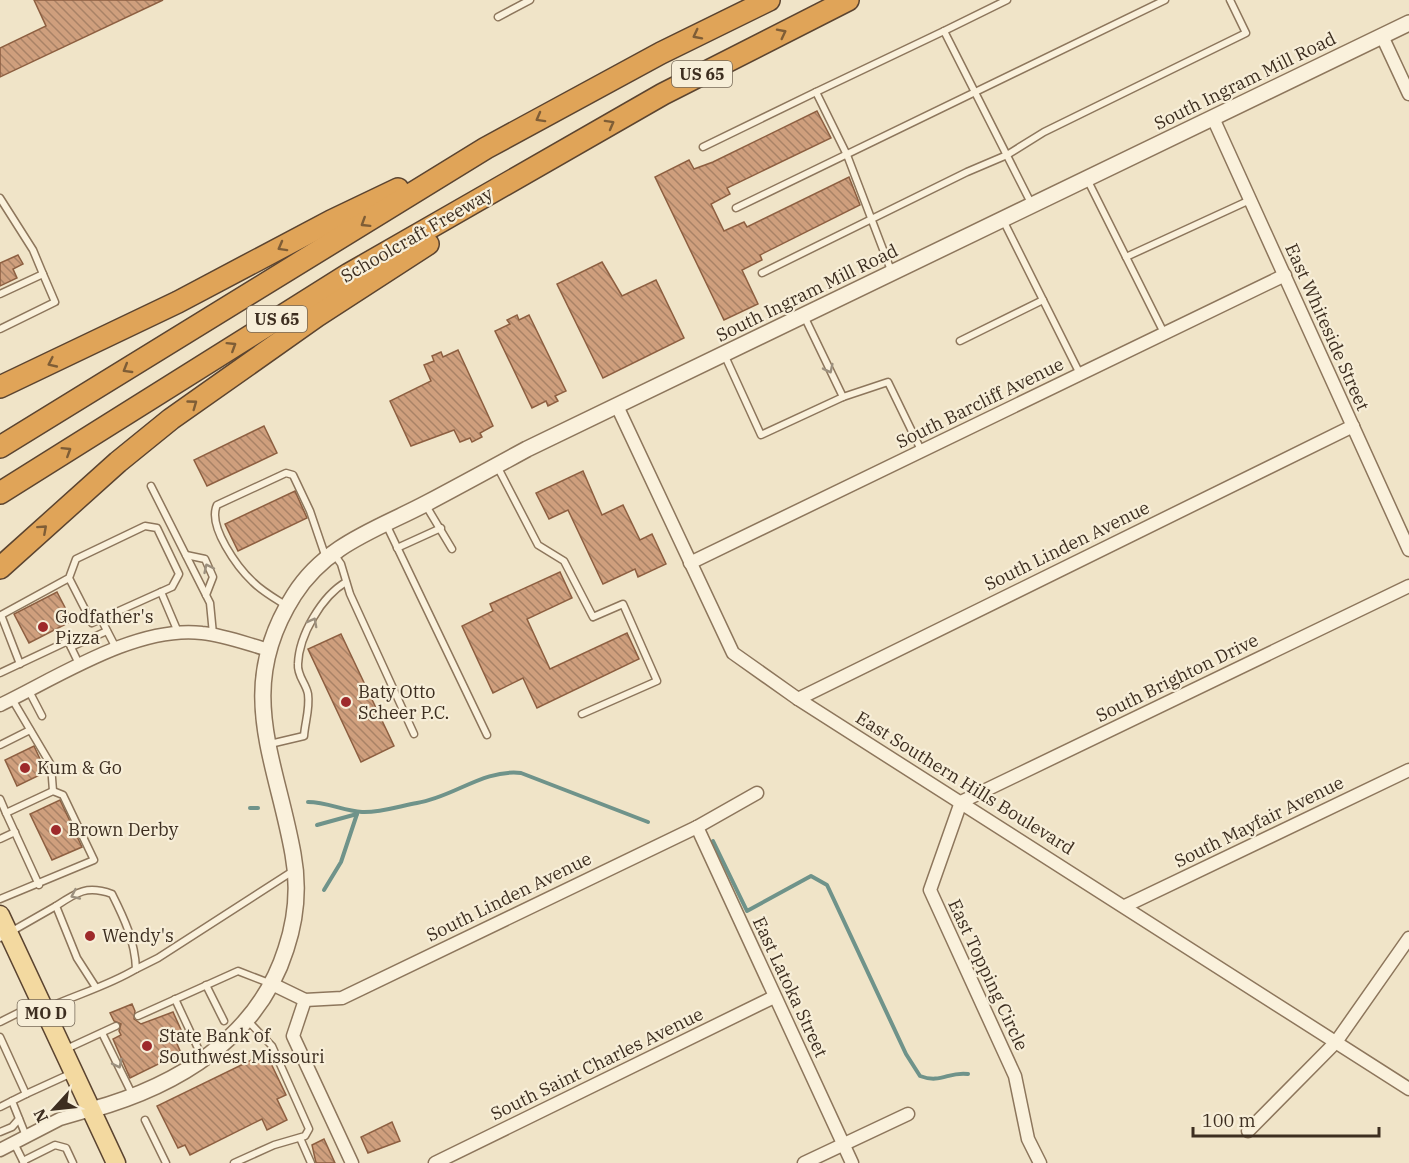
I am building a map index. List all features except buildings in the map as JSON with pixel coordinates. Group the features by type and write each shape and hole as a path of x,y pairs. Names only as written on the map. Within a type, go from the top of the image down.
{"highway":[{"name":"Schoolcraft Freeway","path":"0,447 486,148 661,53 769,0"},
{"name":"Schoolcraft Freeway","path":"0,493 349,274 663,94 848,0"},
{"path":"0,387 189,297 331,221 486,148"},
{"path":"0,568 118,462 171,419 316,315 418,250 559,153"}],"main road":[{"name":"MO D","path":"0,915 5,935 42,1005 116,1163"}],"street":[{"name":"South Ingram Mill Road","path":"91,1110 133,1096 204,1060 248,1021 272,984 292,927 296,902 295,870 267,745 262,702 269,650 294,594 350,540 386,524 497,465 616,406 1409,23"},
{"path":"1382,36 1409,94"},
{"name":"East Whiteside Street","path":"1213,118 1409,550"},
{"name":"South Barcliff Avenue","path":"690,563 1285,275"},
{"name":"East Southern Hills Boulevard","path":"616,406 733,653 798,699 1409,1089"},
{"name":"South Linden Avenue","path":"798,699 1353,426"},
{"name":"South Brighton Drive","path":"961,802 1409,586"},
{"path":"0,705 116,649 154,636 178,632 213,635 269,650"},
{"name":"South Mayfair Avenue","path":"1125,906 1409,770"},
{"name":"South Linden Avenue","path":"272,984 305,1000 342,998 697,826 757,793"},
{"name":"East Topping Circle","path":"961,802 930,890 1014,1076 1028,1139 1040,1163"},
{"name":"East Latoka Street","path":"697,826 852,1163"},
{"path":"1248,1131 1336,1042 1409,938"},
{"name":"South Saint Charles Avenue","path":"435,1163 774,997"},
{"path":"305,1000 293,1036 352,1163"},
{"path":"0,1150 60,1119 91,1110"},
{"path":"804,1163 908,1113"}],"lane":[{"path":"498,17 530,0"},
{"path":"703,147 1006,0"},
{"path":"736,208 1165,0"},
{"path":"762,273 966,172 1006,155 1044,132 1246,33 1230,0"},
{"path":"944,31 1033,206"},
{"path":"816,92 847,155 873,219 883,255 892,273"},
{"path":"1087,179 1165,333"},
{"path":"0,198 33,250 55,302 0,329"},
{"path":"1126,257 1250,200"},
{"path":"1003,220 1080,374"},
{"path":"0,294 43,274"},
{"path":"960,341 1043,300"},
{"path":"804,316 843,397"},
{"path":"724,354 761,435 843,397 888,382 921,451"},
{"path":"497,465 538,545 564,561 593,617 623,604 657,681 582,714"},
{"path":"288,606 259,588 242,571 218,531 215,513 217,505 286,473 293,475 330,557 341,564 346,582 414,734"},
{"path":"151,486 210,603 213,635"},
{"path":"425,504 452,549"},
{"path":"386,524 487,735"},
{"path":"21,664 1,615 69,578 76,559 145,526 156,528 179,574"},
{"path":"398,548 441,528"},
{"path":"186,555 205,560 213,577 206,595"},
{"path":"69,578 92,623 171,587 179,574 192,568"},
{"path":"267,745 304,736 309,710 308,692 298,673 300,652 311,626 328,598 336,588 346,582"},
{"path":"161,592 178,632"},
{"path":"101,619 116,649"},
{"path":"71,648 107,631"},
{"path":"0,673 68,641 80,666"},
{"path":"29,691 42,716"},
{"path":"12,699 51,765 53,791"},
{"path":"0,745 30,730"},
{"path":"0,898 39,885 94,860 63,795 53,791 6,813"},
{"path":"0,799 39,885"},
{"path":"0,839 15,832"},
{"path":"0,1022 42,1005 117,980 158,958 295,870"},
{"path":"5,935 74,894 95,888 112,894 126,923 136,953 136,969"},
{"path":"57,906 77,958 95,986"},
{"path":"138,1016 238,971 272,984"},
{"path":"206,985 224,1021"},
{"path":"175,999 204,1060"},
{"path":"234,1163 308,1133 307,1120 272,1046 248,1021"},
{"path":"63,1050 116,1026"},
{"path":"102,1033 133,1096"},
{"path":"0,1037 26,1094"},
{"path":"0,1107 73,1073"},
{"path":"12,1101 27,1137"},
{"path":"0,1132 12,1127 19,1119"},
{"path":"145,1120 166,1163"},
{"path":"300,1138 311,1163"},
{"path":"14,1143 24,1162 55,1145 66,1148 73,1163"}],"waterway":[{"path":"308,802 362,812 390,809 431,800 494,775 521,773 648,822"},
{"path":"250,808 258,808"},
{"path":"317,825 357,814"},
{"path":"324,890 341,862 357,814"},
{"path":"713,841 747,911 811,876 827,885 906,1054 920,1076 934,1079 955,1074 968,1074"}],"place":[{"name":"Godfather's Pizza","path":"43,627"},
{"name":"Baty Otto Scheer P.C.","path":"346,702"},
{"name":"Kum & Go","path":"25,768"},
{"name":"Brown Derby","path":"56,830"},
{"name":"Wendy's","path":"90,936"},
{"name":"State Bank of Southwest Missouri","path":"147,1046"}]}
